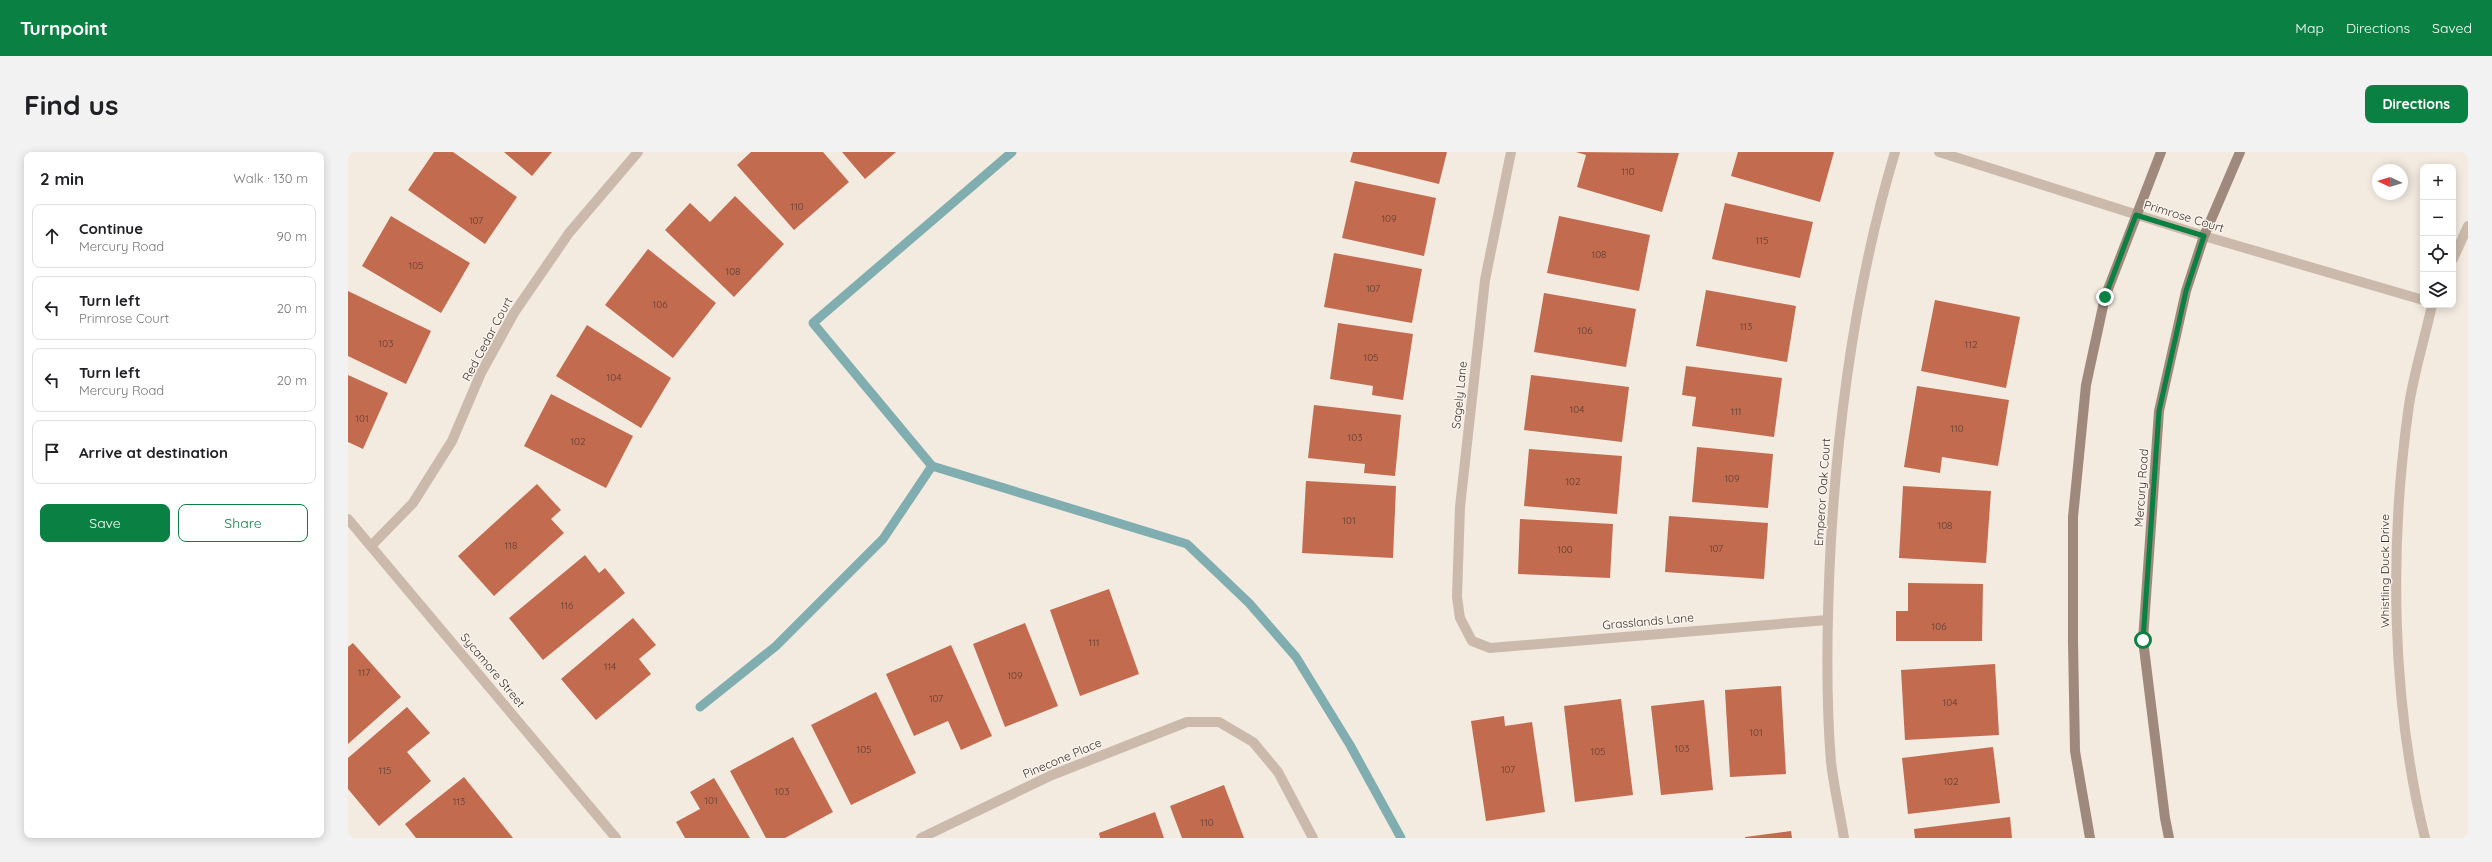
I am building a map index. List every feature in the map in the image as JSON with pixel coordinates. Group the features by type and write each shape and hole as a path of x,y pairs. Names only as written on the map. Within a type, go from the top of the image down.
{"main road":[{"path":"2090,838 2074,751 2073,517 2086,385 2105,297 2161,152"},
{"name":"Mercury Road","path":"2169,838 2165,818 2143,640 2159,411 2186,291 2204,236 2240,152"}],"street":[{"name":"Red Cedar Court","path":"372,545 413,503 452,441 481,373 518,307 569,233 638,152"},
{"name":"Sagely Lane","path":"1472,641 1460,618 1457,597 1460,507 1485,280 1511,152"},
{"name":"Emperor Oak Court","path":"1844,838 1832,763 1827,620 1835,478 1845,379 1861,283 1882,195 1895,152"},
{"name":"Primrose Court","path":"1939,152 2204,236 2420,299"},
{"path":"2456,252 2468,226"},
{"name":"Whistling Duck Drive","path":"2425,838 2413,791 2397,643 2398,508 2410,404 2431,308"},
{"name":"Sycamore Street","path":"348,519 372,545 616,838"},
{"name":"Grasslands Lane","path":"1472,641 1490,648 1827,620"},
{"name":"Pinecone Place","path":"921,838 1052,775 1187,722 1219,722 1253,742 1278,772 1313,838"}],"building":[{"path":"434,152 453,152 517,197 485,244 408,190"},
{"path":"504,152 552,152 532,176"},
{"path":"751,152 823,152 849,182 794,230 737,165"},
{"path":"842,152 896,152 865,179"},
{"path":"1353,152 1447,152 1439,184 1350,162"},
{"path":"1576,152 1679,153 1662,212 1577,187 1586,155"},
{"path":"1738,152 1834,152 1820,202 1731,176"},
{"path":"1355,181 1436,198 1424,256 1342,238"},
{"path":"735,196 784,244 734,297 665,230 690,203 710,222"},
{"path":"1725,203 1813,222 1800,278 1712,259"},
{"path":"391,216 470,263 441,313 362,266"},
{"path":"1559,216 1650,235 1639,291 1547,273"},
{"path":"648,249 716,303 673,358 605,305"},
{"path":"1334,253 1422,269 1412,323 1324,307"},
{"path":"1706,290 1796,306 1787,362 1696,346"},
{"path":"348,291 431,331 406,384 348,356"},
{"path":"1544,293 1636,309 1626,367 1534,352"},
{"path":"1935,300 2020,317 2006,388 1921,371"},
{"path":"1338,323 1413,334 1403,400 1372,395 1373,386 1330,379"},
{"path":"587,325 671,378 641,428 556,376"},
{"path":"1686,366 1782,378 1774,437 1692,426 1696,397 1682,395"},
{"path":"348,375 388,393 363,449 348,442"},
{"path":"1531,375 1629,387 1622,442 1524,430"},
{"path":"1917,386 2009,400 1998,466 1942,457 1940,473 1904,467"},
{"path":"551,394 633,436 606,488 524,446"},
{"path":"1314,405 1401,415 1395,476 1364,473 1365,464 1308,458"},
{"path":"1697,447 1773,454 1768,508 1692,502"},
{"path":"1529,449 1622,456 1617,514 1524,506"},
{"path":"1306,481 1396,486 1393,558 1302,553"},
{"path":"537,484 561,510 551,519 564,533 494,596 458,556"},
{"path":"1903,486 1991,491 1986,563 1899,558"},
{"path":"1669,516 1768,523 1764,579 1665,572"},
{"path":"1520,519 1613,524 1610,578 1518,574"},
{"path":"585,555 599,573 605,568 625,593 543,660 509,618"},
{"path":"1908,583 1983,584 1982,641 1896,641 1896,611 1908,611"},
{"path":"1109,589 1139,674 1080,696 1050,610"},
{"path":"633,618 656,645 639,659 651,674 596,720 561,679"},
{"path":"1025,623 1058,706 1005,727 973,644"},
{"path":"353,643 401,697 348,744 348,647"},
{"path":"951,645 992,736 961,750 948,721 914,736 886,674"},
{"path":"1995,664 1999,735 1905,740 1901,670"},
{"path":"1781,686 1786,774 1730,777 1725,690"},
{"path":"876,692 916,773 851,805 811,725"},
{"path":"1621,699 1633,795 1575,802 1564,706"},
{"path":"1704,700 1713,790 1661,795 1651,706"},
{"path":"407,707 430,733 407,752 431,781 379,826 348,789 348,758"},
{"path":"1504,716 1505,726 1532,722 1545,812 1486,821 1471,721"},
{"path":"793,737 833,812 785,838 766,838 730,771"},
{"path":"1993,747 2000,803 1908,814 1902,758"},
{"path":"464,777 513,838 416,838 405,824"},
{"path":"714,778 750,838 685,838 676,822 700,809 690,792"},
{"path":"1224,785 1244,838 1182,838 1170,806"},
{"path":"1155,812 1164,838 1100,838 1099,833"},
{"path":"2010,817 2012,838 1915,838 1914,829"},
{"path":"1791,831 1792,838 1745,838 1745,837"}],"waterway":[{"path":"1012,152 813,323 932,466 1187,544 1249,603 1296,657 1350,745 1401,838"},
{"path":"700,707 776,646 883,539 932,466"}],"route":[{"path":"2105,297 2136,215 2204,236 2186,291 2159,411 2143,640"}]}
